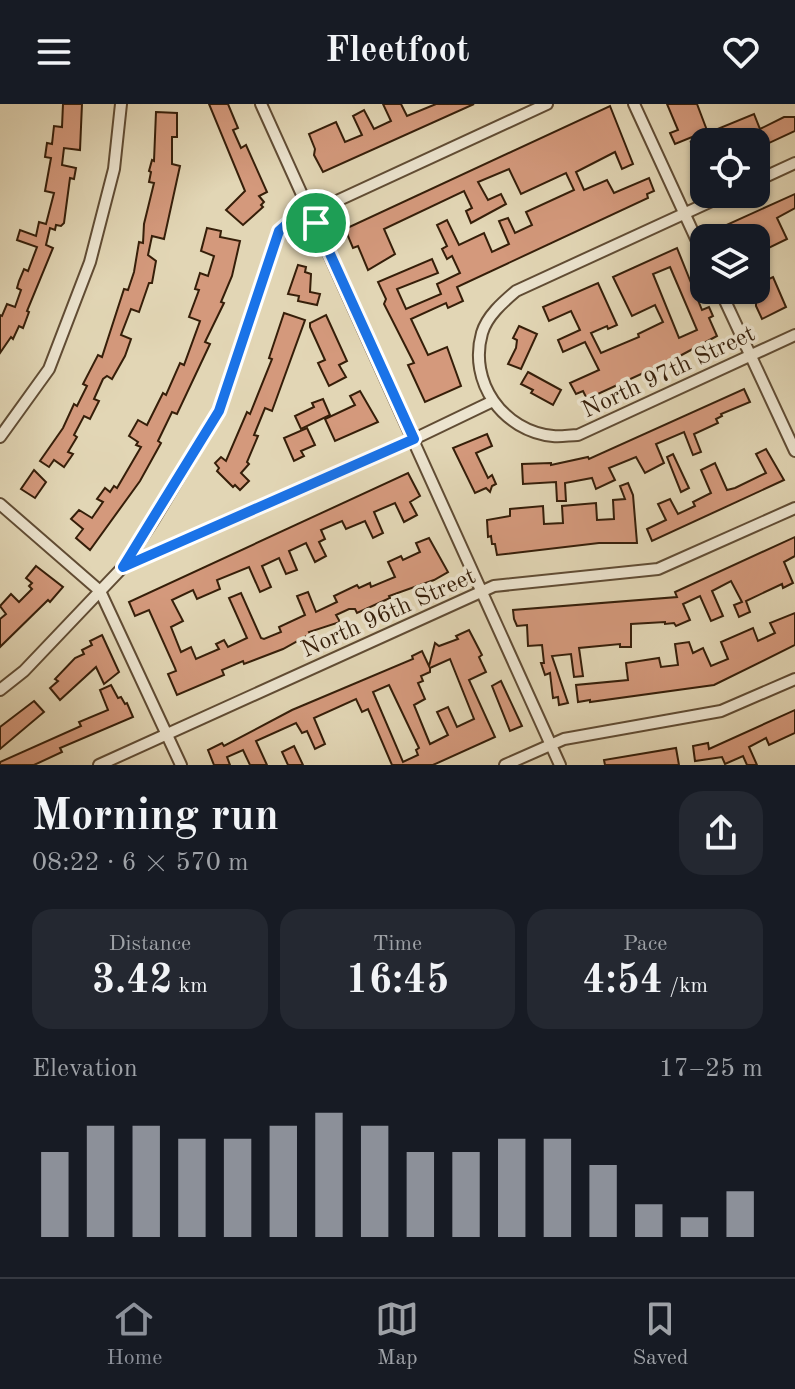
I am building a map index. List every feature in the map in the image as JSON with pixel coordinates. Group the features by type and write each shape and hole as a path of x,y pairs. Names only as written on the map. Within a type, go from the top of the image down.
{"street":[{"path":"0,437 49,369 90,262 114,169 121,104"},
{"path":"261,104 560,765"},
{"path":"0,690 24,671 123,567 219,411 279,231 311,212 547,104"},
{"path":"634,104 690,226"},
{"path":"770,175 795,163"},
{"path":"123,567 491,402 482,378 479,355 482,331 498,306 516,291 695,208"},
{"path":"726,304 795,451"},
{"name":"North 97th Street","path":"491,402 509,419 526,429 552,436 578,435 795,335"},
{"path":"0,504 100,591 181,765"},
{"name":"North 96th Street","path":"99,765 494,586 658,569 795,508"},
{"path":"505,765 564,739 721,711 795,679"}],"building":[{"path":"63,104 82,104 80,150 64,148 62,165 76,168 74,179 70,178 64,223 56,225 55,230 50,228 46,245 53,248 23,328 19,326 13,339 11,337 0,353 0,315 7,304 15,307 21,290 17,288 19,281 24,269 28,271 37,247 17,240 20,230 36,236 39,222 46,224 54,193 45,191 51,158 45,157 47,143 52,144 54,126 62,127"},
{"path":"209,104 228,104 238,128 233,130 241,148 246,145 267,192 259,196 264,202 263,207 243,225 226,210 245,191"},
{"path":"383,104 401,104 407,116 436,104 474,104 323,172 314,155 309,134 336,122 345,142 362,135 353,116 364,110 374,129 391,121"},
{"path":"667,104 697,104 706,128 690,128 690,138 675,144 670,133 678,130"},
{"path":"610,106 633,164 622,169 615,152 576,172 584,190 607,180 614,193 649,178 654,191 647,194 648,198 457,287 463,301 448,308 446,303 411,319 428,355 447,347 461,386 425,402 408,365 414,363 384,304 386,299 378,282 432,259 438,273 397,289 406,309 441,294 437,284 460,273 452,256 447,259 442,249 447,246 437,225 447,220 459,245 484,233 492,252 509,244 499,221 508,218 515,233 532,225 526,212 574,190 566,173 521,194 509,169 478,182 488,200 501,194 506,204 471,223 466,211 472,208 464,191 384,229 395,254 368,270 358,246 353,248 345,229"},
{"path":"156,112 177,113 177,137 172,137 172,164 180,166 164,239 152,236 148,255 156,261 152,283 149,283 139,312 131,309 121,335 131,339 125,356 112,379 107,376 103,379 94,399 99,401 90,419 84,416 74,435 77,437 68,452 73,454 64,467 54,460 49,467 40,461 63,428 74,404 77,406 87,386 83,384 98,355 102,357 124,289 128,290 134,272 139,242 143,243 144,224 154,183 149,182 149,171 154,161"},
{"path":"754,114 760,128 720,128"},
{"path":"784,117 795,117 795,131 770,143 770,128 762,128"},
{"path":"795,194 795,208 777,218 787,239 770,247 770,224 729,224 770,208"},
{"path":"207,228 221,231 220,237 240,241 232,276 221,302 224,303 205,342 210,344 177,414 172,412 158,441 161,443 140,481 90,550 76,538 83,529 71,519 79,510 92,518 103,502 97,499 105,488 110,492 114,486 117,488 141,447 129,436 138,420 147,425 163,393 166,395 180,363 184,365 200,321 189,317 199,290 195,289 200,273 208,276 214,256 201,251"},
{"path":"677,248 690,280 690,304 700,304 702,310 709,307 713,316 709,318 717,336 587,399 583,391 576,394 570,383 599,370 585,342 563,352 558,340 580,330 571,311 549,321 543,307 598,283 617,325 591,333 601,353 639,337 638,334 663,322 655,305 632,316 613,277","holes":["670,267 697,330 679,338 653,274"]},
{"path":"298,265 306,267 305,272 311,274 310,292 320,294 317,305 298,301 299,296 288,294"},
{"path":"773,277 786,307 762,319 756,304 770,304 770,278"},
{"path":"284,313 305,320 272,411 265,408 254,435 258,436 247,462 249,464 241,473 249,481 240,490 217,471 219,468 215,463 221,457 226,461 247,412 250,414 272,359 269,358"},
{"path":"326,315 347,361 339,365 346,377 329,386 318,363 325,360 310,327 310,323"},
{"path":"519,326 537,334 521,369 508,364 516,348 517,340 513,338"},
{"path":"528,372 561,390 553,405 521,384"},
{"path":"744,389 750,402 721,414 716,419 718,423 694,434 701,452 693,455 684,432 656,444 664,463 645,473 636,457 609,468 615,480 596,489 592,478 565,483 566,501 557,501 556,482 523,484 522,464 551,465 589,459"},
{"path":"360,391 378,422 335,441 325,419 355,405 350,396"},
{"path":"323,399 330,415 301,429 295,416"},
{"path":"307,428 315,445 301,451 304,456 294,461 284,438"},
{"path":"487,434 492,446 476,453 488,478 492,475 496,484 490,492 486,488 475,493 453,448"},
{"path":"766,449 784,480 652,541 647,529 666,520 658,504 670,499 678,514 695,506 693,502 711,493 701,470 715,463 727,490 766,473 756,454"},
{"path":"673,454 689,488 681,492 667,457"},
{"path":"34,470 46,482 35,498 21,489"},
{"path":"408,473 420,496 410,502 417,515 404,522 395,503 374,512 383,533 373,538 365,521 346,529 342,521 321,530 325,539 319,542 326,556 315,562 306,543 289,551 297,570 286,574 279,558 262,566 271,587 260,592 249,567 217,580 220,589 197,599 193,590 172,600 183,621 171,627 181,652 191,647 196,659 219,649 216,644 224,640 228,647 247,638 229,598 241,593 264,639 281,632 279,627 305,615 297,596 308,592 316,612 337,602 334,596 357,585 359,588 370,583 371,587 395,577 388,562 401,556 403,560 420,552 416,543 429,538 448,572 357,613 355,609 349,609 336,615 340,622 309,632 283,649 222,670 224,675 177,695 168,674 176,671 149,610 135,616 129,602"},
{"path":"628,483 633,495 637,543 599,543 497,555 491,536 488,537 487,520 510,516 510,509 543,506 544,524 563,523 562,506 596,503 597,520 614,519 613,500 625,499 620,486"},
{"path":"795,537 795,556 784,562 793,583 783,588 782,584 746,601 750,612 739,617 734,605 742,602 731,581 712,591 723,616 711,621 700,596 683,604 690,620 676,626 665,622 631,624 631,647 620,647 620,644 579,648 583,676 574,677 571,654 552,656 568,703 559,705 558,697 553,698 550,673 545,675 541,663 544,663 542,645 528,646 527,625 517,626 514,619 513,610 677,597 675,592"},
{"path":"36,566 63,587 0,647 0,619 6,614 0,606 11,594 19,602 32,589 29,586 32,583 26,578"},
{"path":"795,613 795,645 714,685 578,702 576,685 628,680 626,663 659,658 661,667 678,665 675,644 689,642 693,653 703,648 711,666 728,659 721,642 753,628 758,641 775,633 770,623"},
{"path":"469,630 482,655 479,657 486,672 469,680 495,737 433,765 392,765 368,709 362,712 356,699 314,718 325,744 315,749 307,731 302,733 296,723 256,741 267,765 250,765 243,750 227,757 230,765 214,765 208,750 222,743 224,746 292,710 413,659 412,656 422,651 429,666 435,643 439,646 458,639 456,636","holes":["450,659 474,719 457,727 448,707 437,712 448,735 430,744 414,705 425,699 418,683 423,681 421,676 430,672 430,668","389,685 419,748 416,750 418,755 403,762 373,692"]},
{"path":"102,635 119,672 104,684 96,667 60,700 50,688 58,681 55,679 75,658 84,654 82,650 92,645 90,641"},
{"path":"501,681 522,726 510,731 492,686"},
{"path":"111,685 118,698 127,703 133,717 60,748 62,752 34,765 0,765 0,762 81,726 79,722 108,710 100,690"},
{"path":"34,701 44,712 0,749 0,727"},
{"path":"795,710 795,733 769,745 766,738 749,747 757,765 747,765 743,756 725,764 722,757 695,761 693,746 708,743 709,749"},
{"path":"294,746 303,765 288,765 282,752"},
{"path":"676,748 679,765 605,765 604,760"}],"route":[{"path":"311,212 316,223 414,439 123,567 219,411 261,291 273,241 287,224 311,212"}]}
